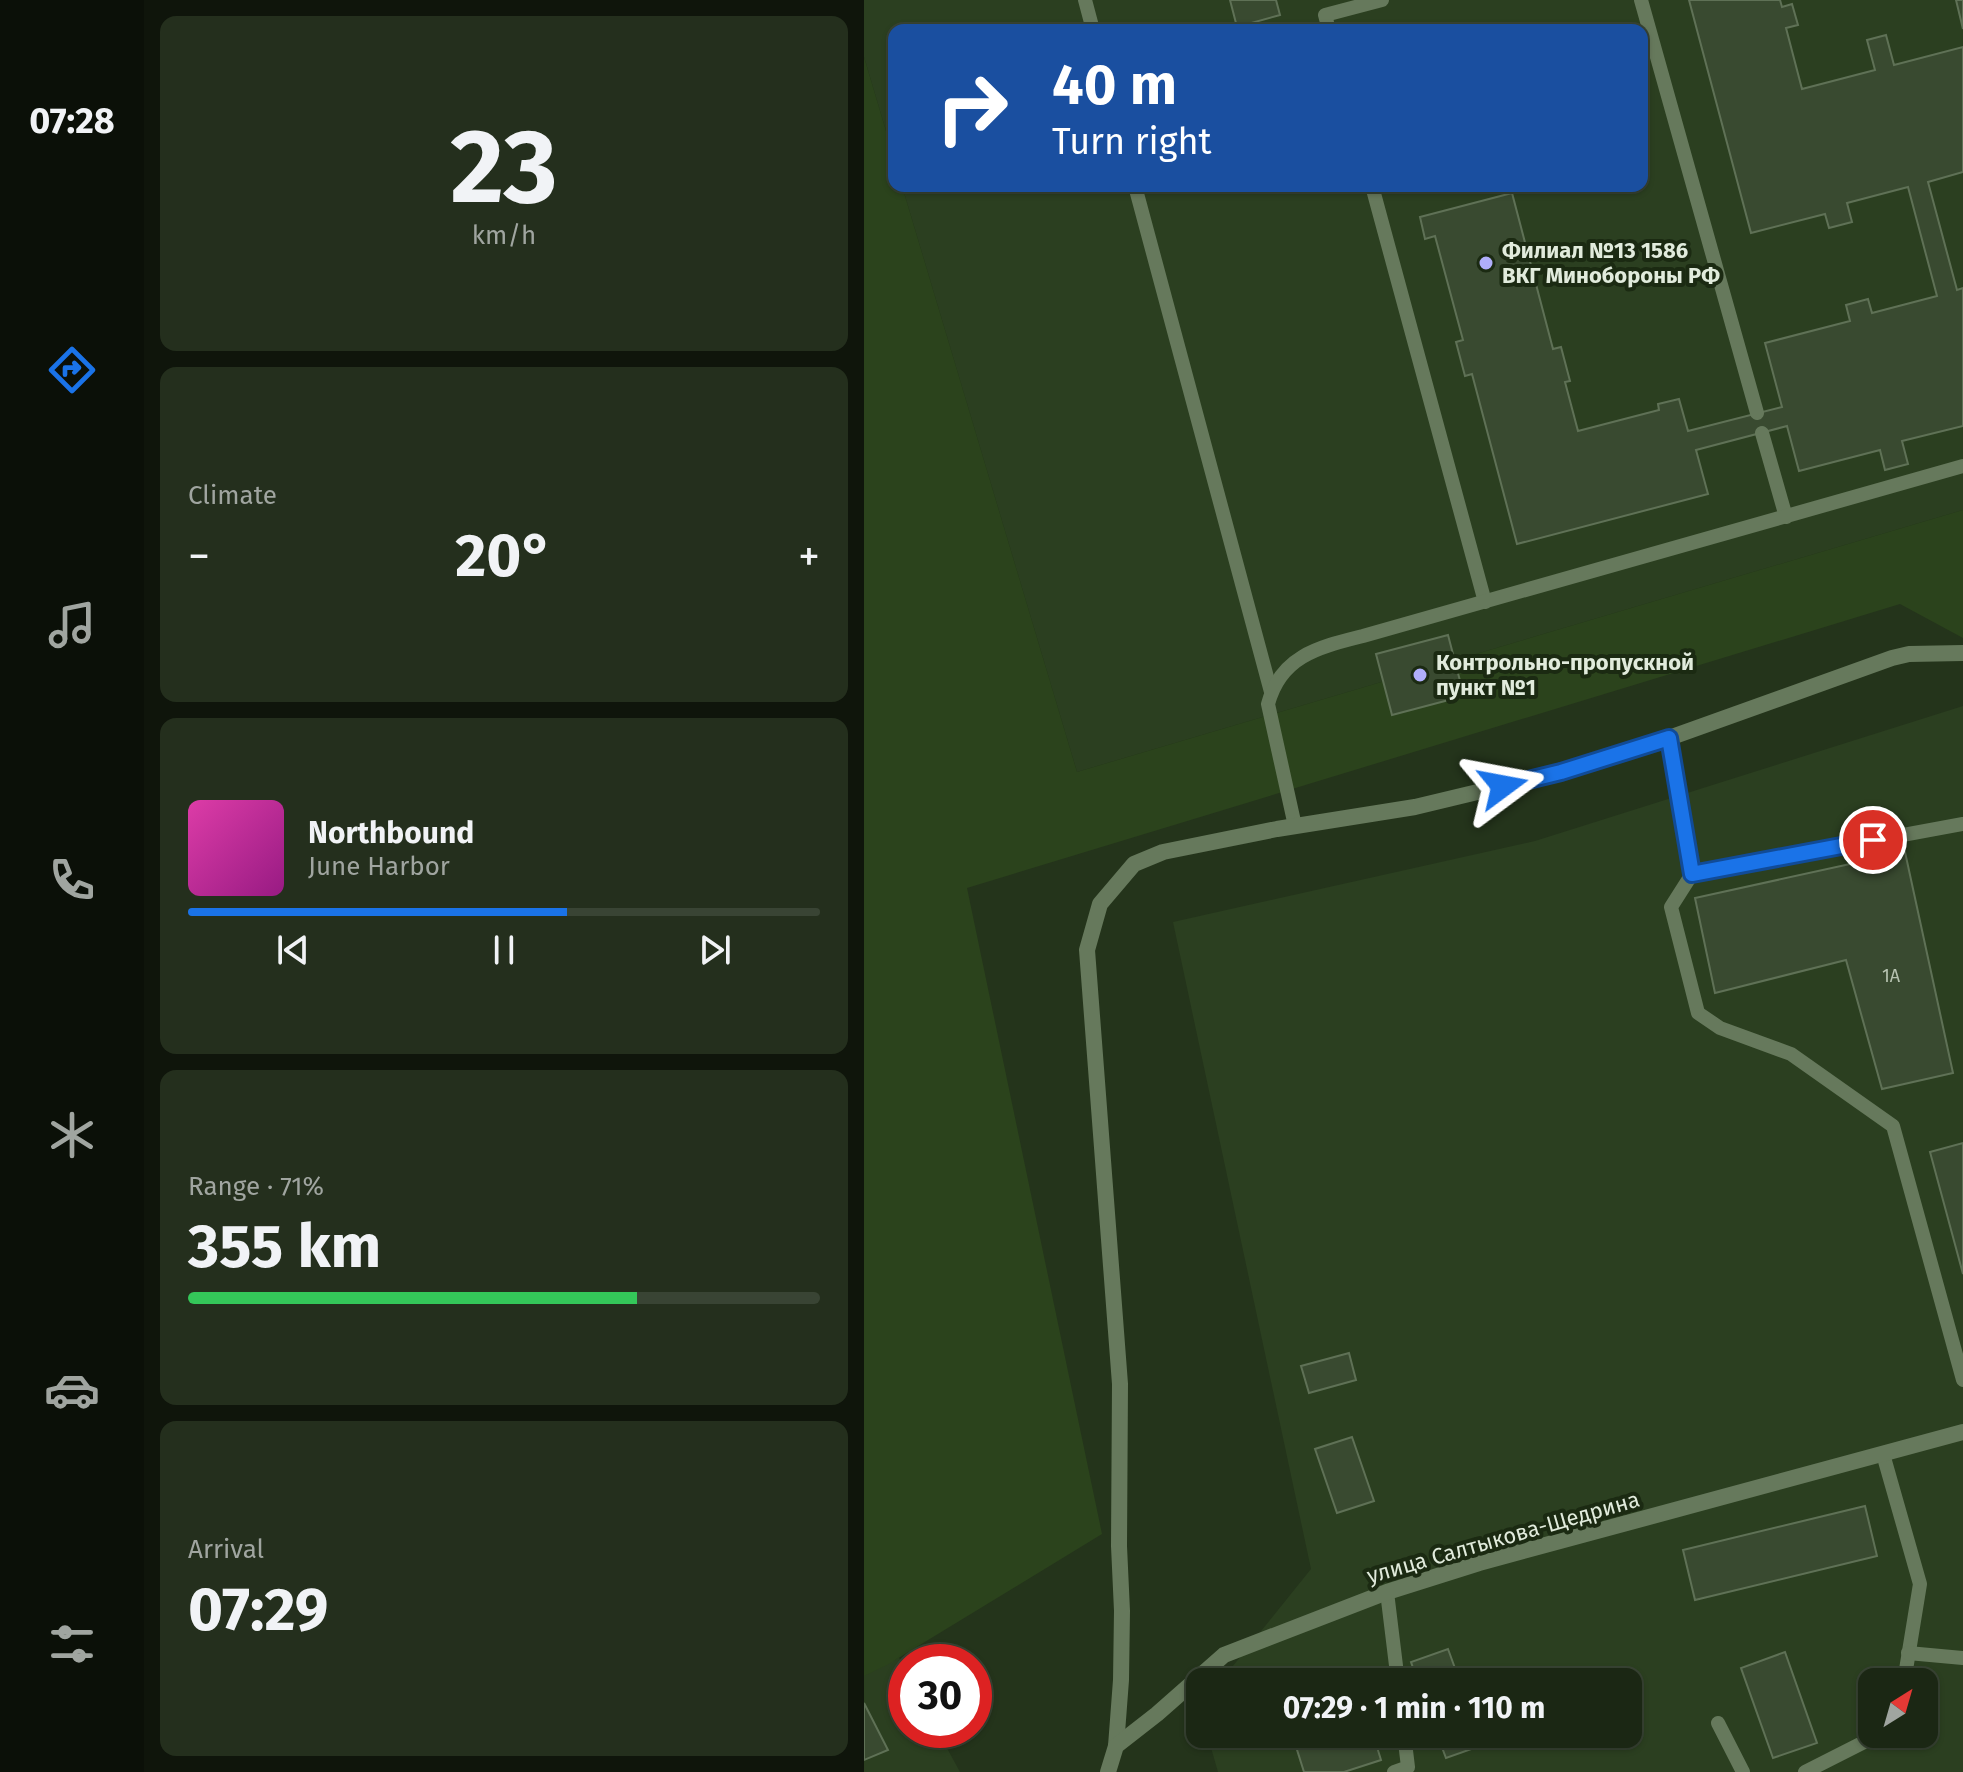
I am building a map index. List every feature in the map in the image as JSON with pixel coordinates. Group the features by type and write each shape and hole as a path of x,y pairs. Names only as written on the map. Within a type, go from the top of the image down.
{"street":[{"path":"1108,1772 1116,1746 1121,1680 1120,1384 1087,950 1100,904 1134,864 1163,852 1415,807 1561,772 1669,738 1892,658 1909,654 1963,653"},
{"name":"улица Салтыкова-Щедрина","path":"1116,1746 1224,1655 1387,1592 1494,1558 1963,1432"}],"lane":[{"path":"1085,0 1091,24"},
{"path":"1321,0 1327,23 1382,0"},
{"path":"1641,0 1648,24"},
{"path":"1648,25 1757,413"},
{"path":"1137,192 1271,692"},
{"path":"1374,192 1485,602"},
{"path":"1762,433 1786,517"},
{"path":"1295,826 1268,704 1271,692 1287,670 1313,650 1963,466"},
{"path":"1669,738 1692,874 1671,907 1698,1013 1720,1028 1791,1054 1893,1126 1963,1380"},
{"path":"1692,874 1963,824"},
{"path":"1883,1454 1920,1584 1906,1668"},
{"path":"1387,1592 1396,1668"},
{"path":"1908,1653 1963,1658"},
{"path":"1718,1723 1743,1772"},
{"path":"1805,1772 1858,1745"},
{"path":"1394,1772 1408,1767 1406,1748"}],"shaded area":[{"path":"864,0 1963,0 1963,510 1077,772 904,192 1648,192 1648,24 888,24 888,138 864,57"},
{"path":"864,57 888,138 888,192 904,192 1077,772 1963,510 1963,638 1900,604 967,888 1102,1534 921,1644 888,1644 887,1665 864,1676"},
{"path":"1963,706 1963,1772 1218,1772 1211,1748 1642,1748 1642,1668 1231,1668 1311,1569 1173,922 1535,841"},
{"path":"888,1653 888,1748 947,1748 960,1772 864,1772 864,1664"}],"building":[{"path":"1230,0 1276,0 1280,15 1236,24"},
{"name":"Филиал №13 1586 ВКГ Минобороны РФ","path":"1689,0 1780,0 1782,7 1792,4 1798,25 1786,28 1802,89 1875,70 1867,40 1886,35 1894,65 1963,47 1963,172 1928,182 1957,290 1963,288 1963,426 1902,441 1908,464 1885,470 1880,450 1799,471 1787,426 1696,450 1708,494 1517,544 1472,374 1465,376 1456,342 1463,340 1435,236 1425,239 1420,217 1512,193 1553,349 1561,347 1570,381 1565,382 1578,431 1659,410 1658,404 1679,399 1688,431 1782,407 1765,343 1850,321 1846,305 1868,299 1872,313 1937,296 1908,187 1847,203 1852,222 1829,228 1825,214 1751,233"},
{"path":"1956,0 1963,0 1963,29"},
{"name":"Контрольно-пропускной пункт №1","path":"1448,635 1464,696 1392,715 1376,654"},
{"path":"1905,852 1953,1073 1882,1089 1846,960 1715,993 1695,898"},
{"path":"1963,1143 1963,1274 1930,1152"},
{"path":"1349,1353 1356,1380 1309,1393 1301,1366"},
{"path":"1352,1437 1374,1501 1337,1513 1315,1449"},
{"path":"1865,1506 1877,1556 1695,1600 1683,1550"},
{"path":"1448,1649 1455,1668 1413,1668 1411,1662"},
{"path":"1785,1652 1817,1743 1773,1758 1741,1668"},
{"path":"864,1703 888,1750 864,1760"},
{"path":"1296,1748 1377,1748 1381,1760 1344,1772 1304,1772"},
{"path":"1442,1748 1474,1748 1446,1758"}],"place":[{"name":"Филиал №13 1586 ВКГ Минобороны РФ","path":"1486,263"},
{"name":"Контрольно-пропускной пункт №1","path":"1420,675"}],"route":[{"path":"1503,786 1561,772 1669,738 1692,874 1873,840"}]}
